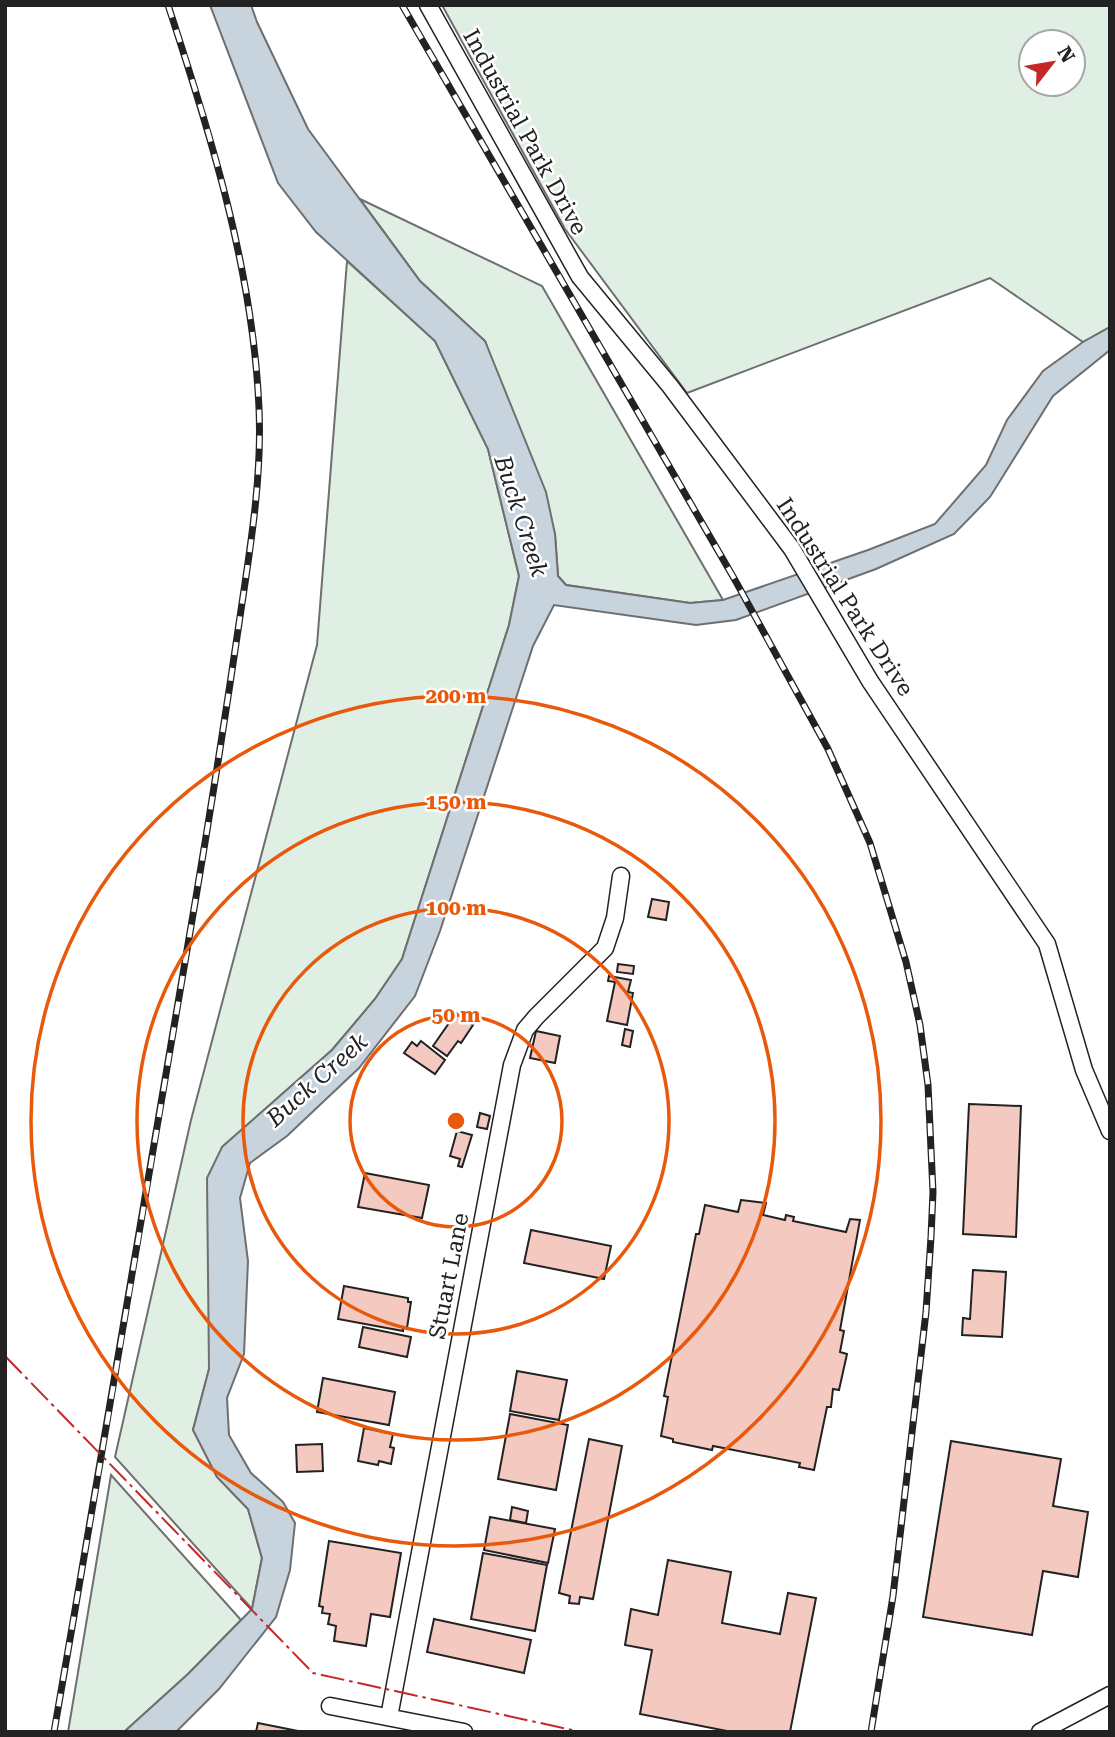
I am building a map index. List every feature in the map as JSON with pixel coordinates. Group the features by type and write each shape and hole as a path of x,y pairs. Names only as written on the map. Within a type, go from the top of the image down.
{"street":[{"name":"Industrial Park Drive","path":"428,5 580,277 670,386 792,549 877,692 1047,944 1084,1070 1110,1131"},
{"name":"Stuart Lane","path":"389,1717 512,1065 525,1030 604,948 613,926 621,876"},
{"path":"1040,1732 1110,1695"},
{"path":"330,1706 464,1732"}],"green space":[{"path":"442,5 1110,5 1110,327 1083,342 990,278 687,393 565,229"},
{"path":"360,199 542,286 723,600 690,603 566,585 558,576 555,534 485,341 420,281"},
{"path":"347,261 435,341 488,449 519,576 509,625 402,959 375,999 332,1050 222,1147 209,1300 209,1369 193,1430 217,1477 248,1509 262,1558 252,1609 115,1457 191,1120 317,645"},
{"path":"111,1475 241,1620 188,1674 124,1732 68,1732"}],"water":[{"name":"Buck Creek","path":"210,5 251,5 308,129 420,281 485,341 546,492 555,534 558,576 566,585 690,603 723,600 935,524 986,465 1007,420 1043,371 1083,342 1110,327 1110,350 1053,396 990,497 954,534 876,569 736,620 696,625 554,605 533,646 440,931 415,996 359,1068 287,1136 250,1163 240,1198 248,1261 244,1354 227,1398 229,1435 251,1473 283,1502 295,1523 290,1570 276,1617 219,1689 176,1732 124,1732 188,1674 252,1609 262,1558 248,1509 217,1477 193,1430 209,1369 207,1178 222,1147 332,1050 375,999 402,959 509,625 519,576 488,449 435,341 316,232 278,183"}],"building":[{"path":"652,899 669,902 666,920 648,917"},
{"path":"618,964 634,966 633,974 617,972"},
{"path":"609,976 631,980 628,992 633,993 627,1025 607,1021 615,982 608,981"},
{"path":"456,1013 473,1025 461,1043 458,1041 447,1056 433,1046"},
{"path":"625,1029 633,1031 630,1047 622,1045"},
{"path":"536,1031 560,1036 555,1063 530,1058"},
{"path":"421,1041 445,1060 435,1074 404,1053 412,1042 417,1046"},
{"path":"969,1104 1021,1106 1016,1237 963,1234"},
{"path":"480,1113 490,1116 487,1129 477,1127"},
{"path":"457,1131 472,1135 462,1167 458,1166 460,1159 450,1156"},
{"path":"365,1173 429,1185 422,1218 358,1207"},
{"path":"741,1200 766,1203 763,1215 785,1220 786,1215 794,1217 793,1221 846,1232 850,1219 860,1220 840,1330 844,1331 840,1352 847,1354 839,1390 833,1389 831,1407 827,1407 814,1470 799,1467 800,1463 713,1446 712,1450 673,1442 673,1439 661,1436 668,1397 664,1396 696,1234 699,1234 705,1205 738,1212"},
{"path":"531,1230 611,1246 604,1279 524,1263"},
{"path":"973,1270 1006,1272 1002,1337 962,1335 963,1318 970,1319"},
{"path":"344,1286 408,1298 408,1302 411,1302 407,1328 403,1327 403,1331 338,1319"},
{"path":"363,1327 411,1337 407,1357 359,1347"},
{"path":"517,1371 567,1380 559,1420 510,1411"},
{"path":"323,1378 395,1392 389,1425 317,1412"},
{"path":"510,1414 568,1425 556,1490 498,1479"},
{"path":"364,1428 393,1434 390,1447 394,1448 391,1464 379,1461 378,1465 358,1461"},
{"path":"589,1439 622,1446 593,1599 580,1597 579,1604 569,1603 570,1596 559,1593"},
{"path":"951,1441 1061,1459 1053,1506 1088,1512 1078,1577 1043,1571 1032,1635 923,1617"},
{"path":"322,1444 323,1471 297,1472 296,1445"},
{"path":"512,1507 528,1511 526,1523 510,1520"},
{"path":"490,1517 555,1529 548,1563 484,1550"},
{"path":"329,1541 401,1553 390,1617 371,1614 366,1646 334,1641 336,1626 328,1624 330,1614 322,1613 323,1607 319,1606"},
{"path":"483,1553 547,1565 535,1631 471,1619"},
{"path":"668,1560 731,1572 722,1623 780,1634 788,1593 816,1598 790,1732 732,1732 640,1714 652,1650 625,1645 631,1609 658,1615"},
{"path":"434,1619 531,1640 524,1673 427,1652"},
{"path":"258,1723 303,1732 256,1732"}],"railway":[{"path":"54,1732 208,826 257,484 259,408 255,356 239,254 200,104 168,5"},
{"path":"402,5 735,580 828,749 870,843 906,962 920,1025 928,1085 933,1192 931,1237 926,1312 893,1596 871,1732"}],"power":[{"path":"5,1356 313,1673 581,1732"}]}
